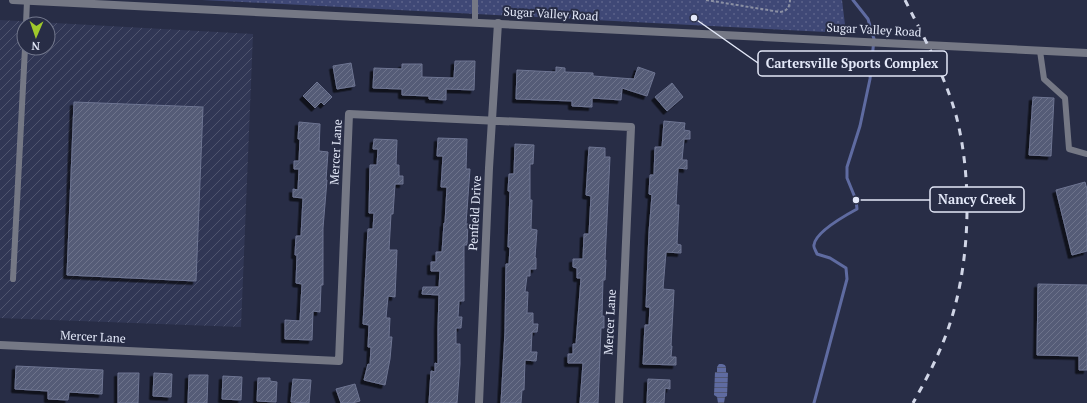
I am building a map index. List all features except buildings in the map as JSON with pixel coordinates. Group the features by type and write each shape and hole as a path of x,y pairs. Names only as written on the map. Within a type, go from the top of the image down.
{"street":[{"name":"Sugar Valley Road","path":"14,0 854,41 1040,52 1087,53"},
{"name":"Penfield Drive","path":"478,403 498,24"},
{"name":"Mercer Lane","path":"0,345 339,361 349,114 631,127 619,403"}],"lane":[{"path":"475,0 475,22"},
{"path":"26,16 27,1"},
{"path":"1040,52 1044,79 1065,98 1069,149 1087,154"},
{"path":"13,280 25,56"}],"path":[{"path":"706,0 780,12 784,12 788,8 790,0"}],"shaded area":[{"path":"202,0 842,0 846,33 243,2"},
{"path":"0,20 16,21 16,56 56,56 56,23 253,34 241,327 0,318"},
{"path":"719,364 725,365 726,372 728,373 727,396 725,397 724,403 718,403 717,397 714,395 715,372 717,372 717,367"}],"waterway":[{"path":"814,403 847,279 846,268 830,258 817,254 814,246 816,240 825,229 857,209 856,200 847,178 847,167 860,126 870,79 874,39 868,19 853,0"}],"railway":[{"path":"905,0 934,58 952,103 962,144 967,198 967,226 964,254 961,281 955,307 940,350 913,403"}],"place":[{"name":"Cartersville Sports Complex","path":"694,18"},
{"name":"Nancy Creek","path":"856,200"}]}
